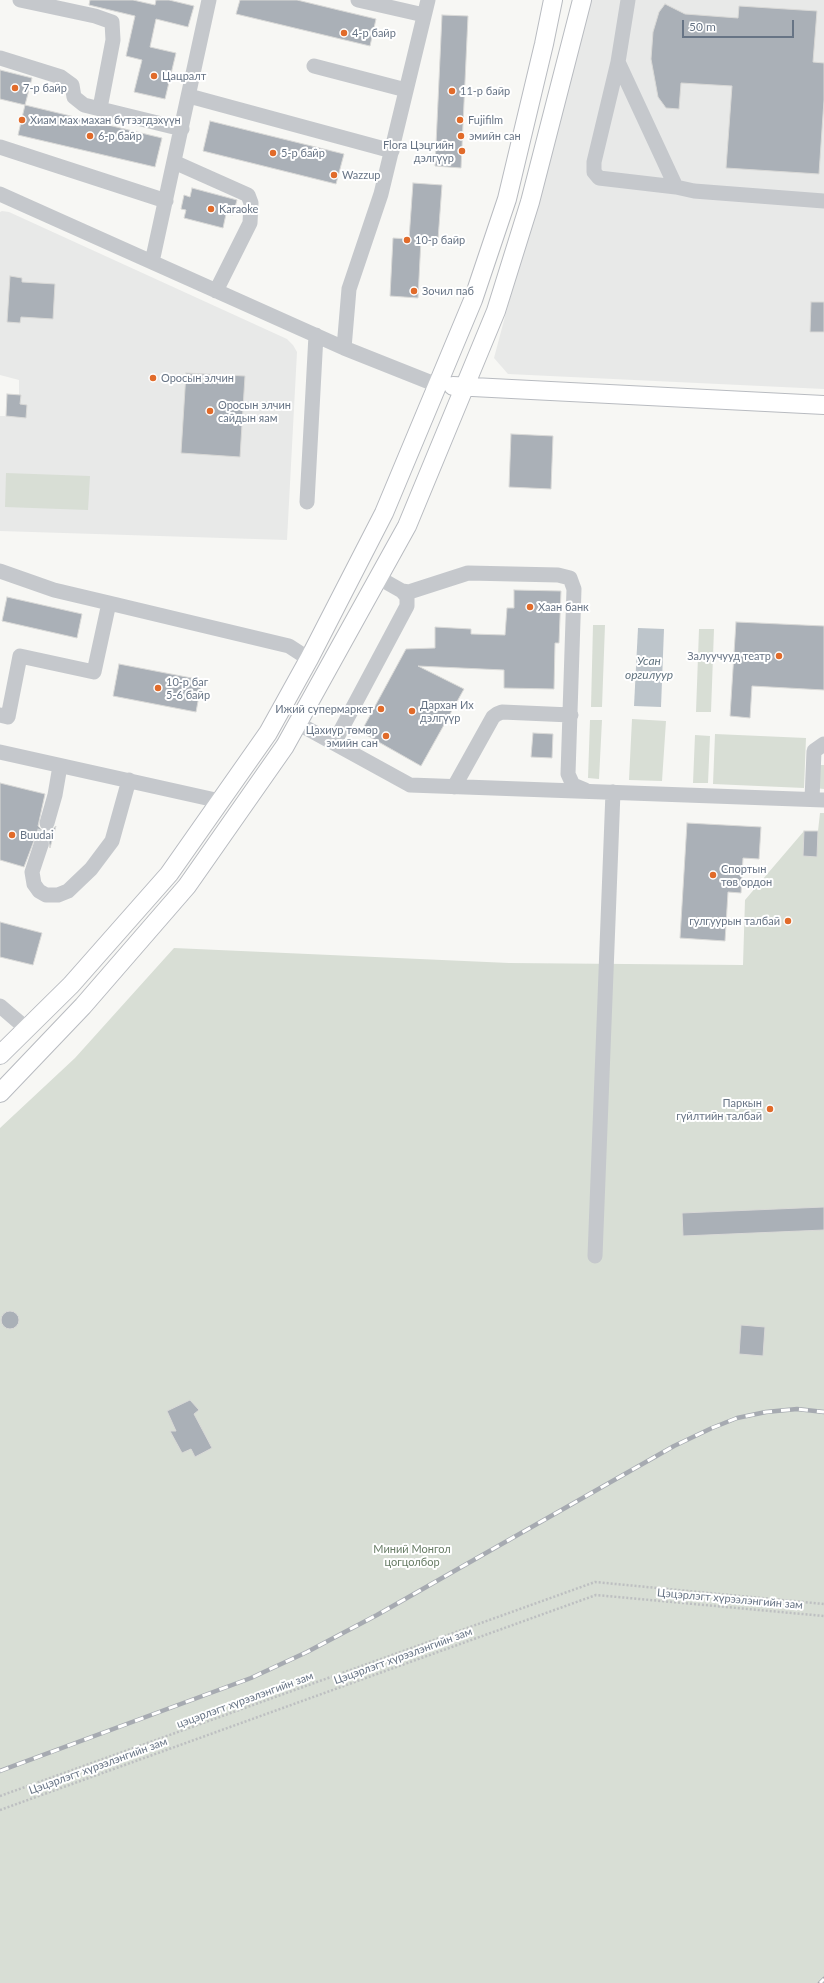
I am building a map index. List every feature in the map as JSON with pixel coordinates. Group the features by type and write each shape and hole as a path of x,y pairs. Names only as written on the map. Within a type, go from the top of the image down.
{"main road":[{"path":"0,1055 71,985 170,874 268,733 309,659 384,513 473,300 507,199 553,0"},
{"path":"0,1093 83,1006 187,886 286,746 407,526 496,311 530,202 571,49 582,0"},
{"path":"544,44 571,49"},
{"path":"437,386 465,386 824,405"}],"street":[{"path":"20,0 95,16 112,22 113,40 100,108"},
{"path":"152,262 209,0"},
{"path":"344,348 349,289 381,194 428,0"},
{"path":"628,0 618,62 594,162 594,172 599,178 676,187 694,191 824,201"},
{"path":"365,1 424,16"},
{"path":"0,58 61,77 72,85 74,97 84,104 182,129"},
{"path":"618,62 676,187"},
{"path":"314,66 406,90"},
{"path":"189,96 392,151"},
{"path":"0,147 166,201"},
{"path":"174,162 248,195 251,204 250,223 216,291"},
{"path":"0,194 344,348 437,386"},
{"path":"307,502 316,335"},
{"path":"0,571 54,590 289,646 309,659"},
{"path":"379,578 402,591 409,592 468,573 558,575 570,578 574,588 570,780 576,788 586,791"},
{"path":"334,743 406,610 408,601 402,591"},
{"path":"0,716 8,717 20,656 94,672 110,603"},
{"path":"454,787 493,717 497,714 502,712 571,715"},
{"path":"299,724 410,785 454,787 818,800 814,752 824,744"},
{"path":"0,752 220,801"},
{"path":"46,823 55,795 60,766"},
{"path":"41,845 32,872 34,884 39,891 46,895 58,895 68,891 92,869 112,841 129,780"},
{"path":"596,1256 613,792"},
{"path":"0,1006 27,1029"}],"path":[{"name":"цэцэрлэгт хүрээлэнгийн зам","path":"0,1796 595,1582 824,1604"},
{"name":"Цэцэрлэгт хүрээлэнгийн зам","path":"0,1810 596,1595 824,1616"}],"shaded area":[{"path":"589,0 824,0 824,389 508,374 494,358"},
{"name":"Оросын элчин","path":"0,212 9,212 287,339 293,345 297,352 287,540 0,531 0,416 6,416 7,394 19,395 19,380 0,375"}],"green space":[{"path":"6,473 90,476 88,510 5,507"},
{"path":"593,625 605,625 602,707 591,707"},
{"path":"699,629 714,629 711,712 696,712"},
{"path":"632,719 666,721 662,781 629,780"},
{"path":"590,720 602,720 599,779 588,778"},
{"path":"715,734 806,738 804,788 713,784"},
{"path":"695,735 710,736 708,783 693,783"},
{"path":"816,765 824,765 824,789 815,788"},
{"name":"Миний Монгол цогцолбор","path":"820,813 824,813 824,1983 0,1983 0,1128 75,1058 174,948 509,963 743,965 745,900 804,831 818,831"}],"water":[{"name":"Усан оргилуур","path":"638,628 664,629 661,707 634,706"}],"building":[{"path":"90,0 133,0 155,5 156,0 169,0 194,6 188,27 156,19 150,47 176,53 165,99 134,92 142,60 126,56 135,16 89,5"},
{"name":"4-р байр","path":"240,0 297,0 376,19 370,46 236,14"},
{"path":"665,4 685,14 738,18 739,6 817,11 813,62 824,63 824,100 819,174 726,168 732,86 681,83 679,109 666,108 658,97 651,59 653,32 659,12"},
{"name":"11-р байр","path":"442,15 468,16 461,168 435,166"},
{"name":"7-р байр","path":"0,70 32,78 25,105 0,99"},
{"name":"6-р байр","path":"25,105 162,138 155,167 18,135"},
{"name":"5-р байр","path":"210,121 344,154 336,184 203,151"},
{"name":"10-р байр","path":"413,183 442,185 438,240 421,239 418,298 390,296 393,238 409,239"},
{"path":"192,188 237,200 233,215 226,214 223,228 184,218 186,210 181,209 184,195 190,197"},
{"path":"10,276 22,278 22,282 55,284 53,319 21,317 20,323 7,322"},
{"path":"811,302 824,302 824,332 810,332"},
{"path":"186,373 245,376 240,457 181,453"},
{"path":"7,394 21,395 20,404 27,405 26,418 6,416"},
{"path":"511,434 553,436 551,489 509,487"},
{"path":"514,590 561,591 559,643 555,643 554,689 504,688 504,670 418,666 464,689 421,766 361,732 406,649 435,648 435,627 471,629 471,634 505,635 507,608 514,608"},
{"path":"7,597 82,614 77,638 2,621"},
{"name":"Залуучууд театр","path":"736,622 824,626 824,690 752,686 750,718 730,716"},
{"name":"10-р баг 5-6 байр","path":"119,664 202,680 196,712 113,696"},
{"path":"533,733 553,734 552,758 531,757"},
{"path":"0,783 45,794 38,826 44,832 49,832 56,826 50,848 48,839 44,837 35,838 24,867 0,860"},
{"name":"Спортын төв ордон","path":"687,823 761,827 759,859 743,858 741,893 728,892 725,941 680,938"},
{"path":"804,831 818,831 817,857 803,856"},
{"path":"0,922 42,933 33,965 0,957"},
{"path":"824,1207 824,1230 683,1236 682,1213"},
{"path":"10,1311 16,1314 19,1320 16,1326 10,1329 4,1326 1,1320 4,1314"},
{"path":"741,1325 765,1327 763,1356 739,1354"},
{"path":"190,1400 199,1410 194,1414 212,1448 195,1457 191,1449 182,1453 170,1431 176,1431 167,1411"}],"tunnel":[{"path":"41,845 47,823"}],"railway":[{"path":"0,1771 251,1678 307,1652 377,1615 674,1446 712,1428 737,1418 766,1412 797,1409 824,1412"},
{"path":"820,1983 824,1979"}],"place":[{"name":"4-р байр","path":"344,33"},
{"name":"Цацралт","path":"154,76"},
{"name":"7-р байр","path":"15,88"},
{"name":"11-р байр","path":"452,91"},
{"name":"Хиам мах махан бүтээгдэхүүн","path":"22,120"},
{"name":"Fujifilm","path":"460,120"},
{"name":"6-р байр","path":"90,136"},
{"name":"эмийн сан","path":"461,136"},
{"name":"Flora Цэцгийн дэлгүүр","path":"462,151"},
{"name":"5-р байр","path":"273,153"},
{"name":"Wazzup","path":"334,175"},
{"name":"Karaoke","path":"211,209"},
{"name":"10-р байр","path":"407,240"},
{"name":"Зочил паб","path":"414,291"},
{"name":"Оросын элчин","path":"153,378"},
{"name":"Оросын элчин сайдын яам","path":"210,411"},
{"name":"Хаан банк","path":"530,607"},
{"name":"Залуучууд театр","path":"779,656"},
{"name":"10-р баг 5-6 байр","path":"158,688"},
{"name":"Ижий супермаркет","path":"381,709"},
{"name":"Дархан Их дэлгүүр","path":"412,711"},
{"name":"Цахиур төмөр эмийн сан","path":"386,736"},
{"name":"Buudai","path":"12,835"},
{"name":"Спортын төв ордон","path":"713,875"},
{"name":"гулгуурын талбай","path":"788,921"},
{"name":"Паркын гүйлтийн талбай","path":"770,1109"}]}
